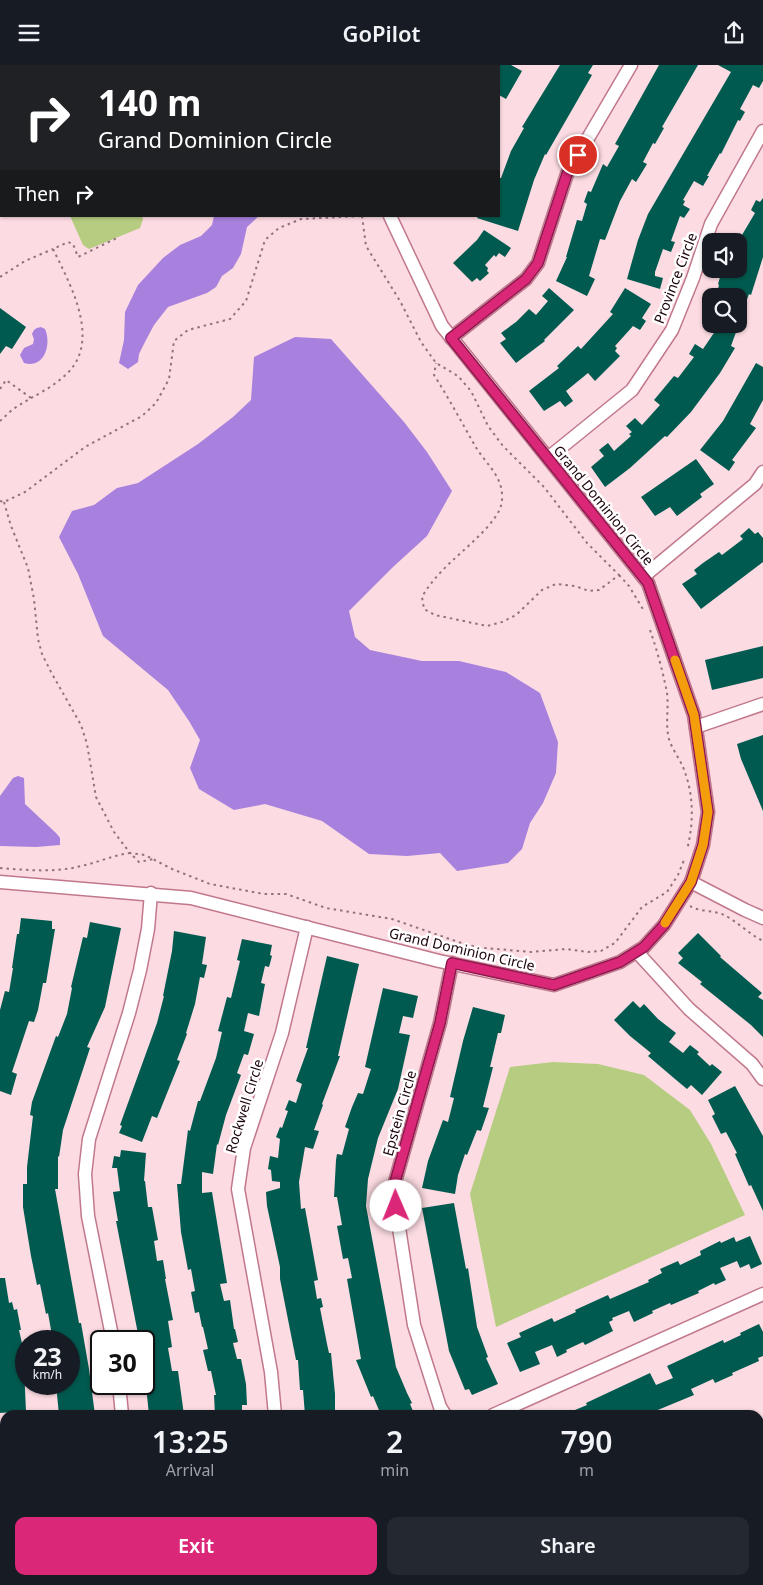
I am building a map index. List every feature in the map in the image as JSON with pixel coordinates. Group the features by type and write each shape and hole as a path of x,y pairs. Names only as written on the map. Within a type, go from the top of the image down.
{"street":[{"path":"451,338 526,279 538,263 567,174 631,65"},
{"name":"Province Circle","path":"548,458 632,389 672,330 694,278 711,224 763,131"},
{"name":"Grand Dominion Circle","path":"0,882 151,893 191,898 452,963 554,985 620,962 644,947 664,925 691,882 703,845 708,812 696,727 694,715 648,583 442,326 390,217"},
{"path":"643,577 755,485 763,472"},
{"path":"696,727 763,704"},
{"path":"691,882 745,910 763,917"},
{"path":"111,1330 88,1216 85,1175 89,1139 129,1013 140,970 148,929 151,893"},
{"name":"Rockwell Circle","path":"275,1410 271,1372 238,1189 244,1148 282,1033 307,927"},
{"path":"637,952 689,1009 752,1064 763,1079"},
{"name":"Epstein Circle","path":"442,1410 414,1325 393,1189 440,1023 452,963"},
{"path":"504,1410 763,1294"},
{"path":"120,1395 122,1410"}],"path":[{"path":"0,501 4,502 25,492 85,447 142,416 156,403 169,379 174,341 188,330 230,319 246,301 265,240 279,229 301,219 342,217"},
{"path":"362,217 366,246 400,301 421,342 436,363 458,376 471,391 488,426 503,446 544,487 586,543 629,586 645,613"},
{"path":"0,277 25,261 68,242 73,244 78,257 117,238"},
{"path":"0,421 13,409 43,392 76,362 81,345 82,324 80,311 54,249"},
{"path":"436,363 434,375 474,445 498,478 502,492 502,508 489,525 446,565 427,588 422,597 424,609 435,615 487,626 502,622 516,615 542,590 556,584 575,586 589,591 599,590 619,575"},
{"path":"0,389 6,380 31,398"},
{"path":"4,502 11,526 25,557 34,599 38,639 42,654 81,725 87,744 96,797 114,831 130,853 139,862 154,859"},
{"path":"0,868 58,870 79,867 121,854 145,855 172,869 210,884 255,893 286,894 326,908 392,919 467,945 531,952 566,949 588,952 601,951 616,943 642,907 667,892 678,875 691,834 693,813 686,776 670,741 667,721 667,694 650,627"},
{"path":"667,892 694,909 712,911 724,915 763,941"}],"green space":[{"path":"70,217 142,217 140,228 89,249 83,245"},
{"path":"553,1062 598,1064 644,1075 690,1110 711,1144 745,1215 496,1327 470,1194 510,1067"}],"shaded area":[{"path":"214,217 258,217 247,227 241,254 233,268 222,276 216,287 207,293 168,307 154,325 139,354 138,362 128,369 119,363 124,340 125,312 138,285 163,258 180,245 201,236 212,225"},
{"path":"41,327 45,329 47,335 45,354 37,362 31,364 24,363 20,355 24,348 33,344 32,334 35,329"},
{"path":"295,337 331,339 404,422 427,452 452,491 427,536 349,611 355,637 370,650 422,661 459,661 506,672 540,693 558,742 556,773 543,803 530,823 522,849 508,863 457,871 440,853 407,856 369,854 322,821 265,804 234,810 199,789 190,768 200,740 168,690 103,636 78,574 59,537 72,511 94,505 117,488 138,483 198,444 233,417 251,400 254,357"},
{"path":"18,776 24,778 25,804 56,833 60,838 60,845 36,847 0,846 0,796 13,778"}],"building":[{"path":"500,65 511,65 522,71 506,99 500,96"},
{"path":"560,65 593,65 588,73 592,75 545,154 534,180 518,231 477,218 500,217 500,178 511,151 524,128 522,127"},
{"path":"659,65 698,65 662,127 664,128 655,144 653,143 643,162 647,164 636,182 632,179 620,201 605,240 600,239 589,276 595,279 587,296 556,281 567,257 577,220 582,221 587,204 584,202 588,191 591,192 603,164 607,167 619,146 615,144"},
{"path":"718,65 763,65 763,81 759,88 753,85 740,109 745,112 740,121 738,120 703,186 694,181 683,200 685,201 683,205 690,209 684,218 680,216 671,241 675,242 671,252 663,249 655,272 655,276 663,278 660,289 627,279 638,240 648,214 731,72"},
{"path":"763,198 763,257 751,295 749,294 747,299 747,288 718,288 718,284 720,278 747,278 747,233 743,233 755,213 751,210 756,200 760,202"},
{"path":"484,230 511,248 505,257 499,253 496,257 494,255 485,265 489,273 480,281 477,278 472,282 453,263 477,240"},
{"path":"549,288 574,310 545,341 516,363 500,343 506,339 501,333 529,309 536,315 548,301 542,296"},
{"path":"625,288 651,304 642,318 646,321 640,330 633,326 615,346 617,348 615,351 620,356 595,381 588,373 566,391 573,401 565,407 560,401 544,411 529,391 559,368 557,366 578,346 581,349 613,314 610,312"},
{"path":"0,308 26,327 12,349 6,346 0,354"},
{"path":"714,333 736,333 731,346 735,348 720,373 691,412 667,437 665,436 630,468 605,487 591,467 604,456 599,450 608,443 614,451 631,436 629,434 632,432 626,426 635,418 642,425 660,405 654,400 674,376 678,378 694,357 689,354 695,344 703,349"},
{"path":"756,363 763,367 763,400 750,424 756,428 732,460 735,462 729,471 700,450 723,421"},
{"path":"696,459 714,484 700,494 702,497 677,516 670,507 655,516 641,497"},
{"path":"749,528 755,534 758,532 763,538 763,562 701,609 682,584 697,574 694,570 703,563 719,552 722,555 743,539 740,536"},
{"path":"763,646 763,678 712,690 705,660"},
{"path":"763,735 763,811 741,759 737,744"},
{"path":"21,918 52,921 52,929 55,929 46,983 43,983 34,1022 29,1021 12,1072 17,1074 11,1095 0,1091 0,1010 5,991 9,992"},
{"path":"90,922 121,928 105,1007 87,1047 90,1048 63,1130 58,1156 58,1189 55,1189 79,1323 81,1323 90,1377 90,1395 92,1395 94,1410 59,1410 57,1395 80,1395 80,1330 51,1330 40,1284 37,1285 31,1256 23,1207 23,1184 27,1184 33,1116 30,1115 32,1102 56,1036 58,1037 67,1014 71,987 83,937 87,938"},
{"path":"174,931 206,937 202,964 207,965 204,978 200,977 187,1034 177,1060 180,1061 157,1118 152,1116 142,1142 119,1133 122,1126 120,1125 157,1023 164,996"},
{"path":"698,933 720,957 762,993 758,997 763,1000 763,1037 678,963 683,958 678,953"},
{"path":"242,939 272,945 269,967 265,966 261,983 265,984 259,1016 248,1013 244,1031 254,1034 248,1055 244,1054 237,1073 241,1075 217,1144 213,1174 202,1172 202,1193 212,1192 227,1283 220,1284 224,1301 230,1300 238,1342 233,1343 237,1359 241,1359 246,1384 247,1405 242,1405 242,1410 215,1410 214,1395 216,1395 211,1371 208,1371 203,1350 208,1349 199,1312 195,1313 191,1292 195,1291 191,1269 188,1270 181,1232 177,1184 181,1184 188,1130 190,1131 198,1101 200,1101 216,1058 222,1032 218,1031 227,997 231,998 240,961 237,960"},
{"path":"327,956 359,964 338,1056 340,1056 314,1130 319,1131 313,1149 305,1147 299,1182 301,1209 305,1208 318,1280 314,1281 317,1299 321,1298 323,1307 320,1308 329,1353 331,1353 335,1410 305,1410 303,1390 300,1390 298,1360 296,1360 267,1206 266,1192 280,1188 280,1182 272,1181 271,1170 268,1169 270,1156 278,1158 280,1139 276,1137 280,1127 282,1128 288,1111 285,1110 289,1100 296,1103 302,1084 296,1081 308,1048 306,1048"},
{"path":"383,988 418,996 413,1018 403,1016 399,1033 410,1035 398,1089 378,1138 368,1179 366,1206 396,1367 412,1403 410,1404 413,1410 379,1410 373,1396 371,1397 356,1360 361,1359 347,1279 352,1278 348,1258 343,1259 337,1226 342,1225 337,1197 334,1197 337,1154 342,1155 349,1129 345,1127 358,1093 363,1094 371,1069 365,1067"},
{"path":"633,1001 640,1008 644,1004 658,1019 676,1033 669,1042 683,1053 690,1045 699,1052 697,1054 710,1066 712,1064 722,1072 702,1095 691,1085 687,1089 648,1056 651,1053 614,1020"},
{"path":"473,1007 505,1015 501,1033 498,1033 490,1067 493,1067 483,1107 489,1108 481,1131 477,1130 467,1155 465,1154 458,1175 455,1194 422,1188 428,1161 443,1120 448,1122 454,1098 450,1097"},
{"path":"735,1086 763,1136 763,1211 751,1185 749,1186 735,1154 737,1153 726,1132 721,1134 712,1116 715,1114 708,1100"},
{"path":"121,1150 146,1153 144,1181 148,1207 152,1207 158,1240 154,1241 157,1261 163,1260 173,1320 168,1321 172,1347 168,1348 172,1371 178,1371 183,1410 148,1410 147,1395 155,1395 155,1330 137,1330 116,1221 118,1221 113,1192 120,1191 117,1168 112,1168 114,1156 120,1157"},
{"path":"454,1203 466,1269 468,1268 477,1327 488,1357 486,1358 498,1384 472,1395 469,1389 465,1390 449,1351 422,1208"},
{"path":"750,1236 762,1264 751,1269 749,1264 740,1268 737,1261 720,1268 726,1280 715,1285 714,1283 698,1291 699,1293 652,1311 653,1313 634,1322 629,1311 612,1318 613,1320 609,1322 613,1331 585,1345 583,1342 566,1350 567,1352 557,1357 552,1345 535,1352 540,1364 520,1372 507,1343 521,1337 519,1333 552,1318 554,1322 608,1295 610,1299 649,1282 648,1280 662,1273 660,1269 678,1261 680,1265 701,1255 700,1251 720,1241 721,1243 734,1237 736,1242"},
{"path":"0,1278 5,1278 9,1303 12,1302 14,1310 17,1309 21,1330 15,1330 15,1395 25,1395 26,1410 0,1410"},
{"path":"759,1324 763,1332 763,1356 758,1358 759,1361 732,1373 733,1375 715,1383 713,1379 691,1389 694,1395 658,1410 575,1410 650,1373 656,1385 673,1378 667,1366 723,1340 724,1343 741,1335 740,1333"}],"slow traffic":[{"path":"665,923 691,882 703,845 708,812 694,715 675,660"}],"route":[{"path":"396,1206 393,1189 440,1023 452,963 554,985 620,962 644,947 664,925 691,882 703,845 708,812 694,715 648,583 451,338 526,279 538,263 567,174 578,155"}]}
